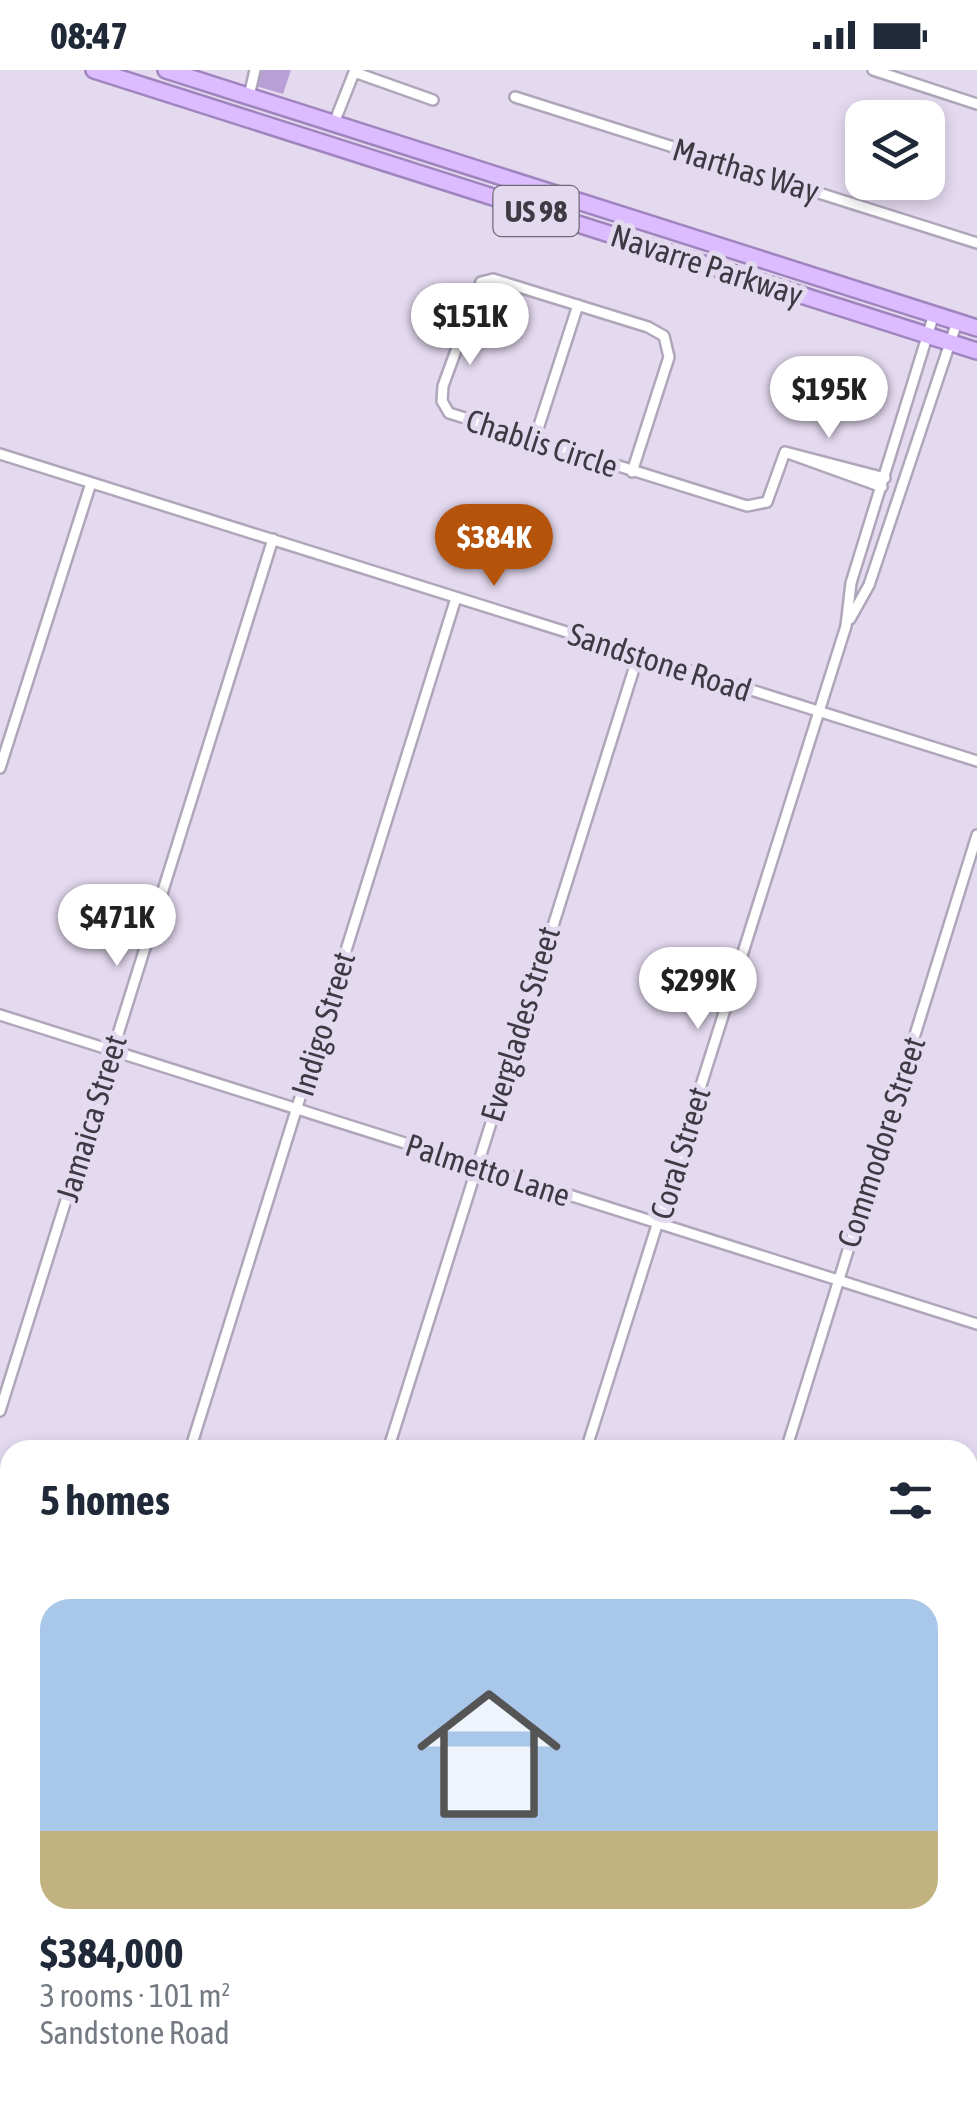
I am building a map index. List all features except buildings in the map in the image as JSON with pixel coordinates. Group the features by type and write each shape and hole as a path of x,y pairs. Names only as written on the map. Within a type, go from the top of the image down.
{"highway":[{"name":"Navarre Parkway","path":"94,70 977,351"},
{"name":"Navarre Parkway","path":"166,70 977,328"}],"street":[{"path":"250,96 255,70"},
{"path":"873,70 977,104"},
{"path":"334,124 354,71 433,100"},
{"name":"Marthas Way","path":"515,97 977,242"},
{"path":"701,263 708,242"},
{"name":"Chablis Circle","path":"632,472 669,346 657,331 493,279 481,282 443,386 442,401 449,413 534,442 632,472 755,507 766,502 785,452 884,483"},
{"path":"534,442 578,306"},
{"name":"Coral Street","path":"846,626 851,583 934,314"},
{"name":"Coral Street","path":"589,1440 818,711 846,626 869,585 957,322"},
{"name":"Sandstone Road","path":"0,454 977,761"},
{"path":"0,768 91,483"},
{"name":"Jamaica Street","path":"0,1410 273,539"},
{"name":"Indigo Street","path":"193,1440 456,598"},
{"name":"Everglades Street","path":"391,1440 638,656"},
{"name":"Commodore Street","path":"789,1440 977,835"},
{"name":"Palmetto Lane","path":"0,1016 977,1324"}],"shaded area":[{"path":"260,70 291,70 283,94 256,86"}]}
